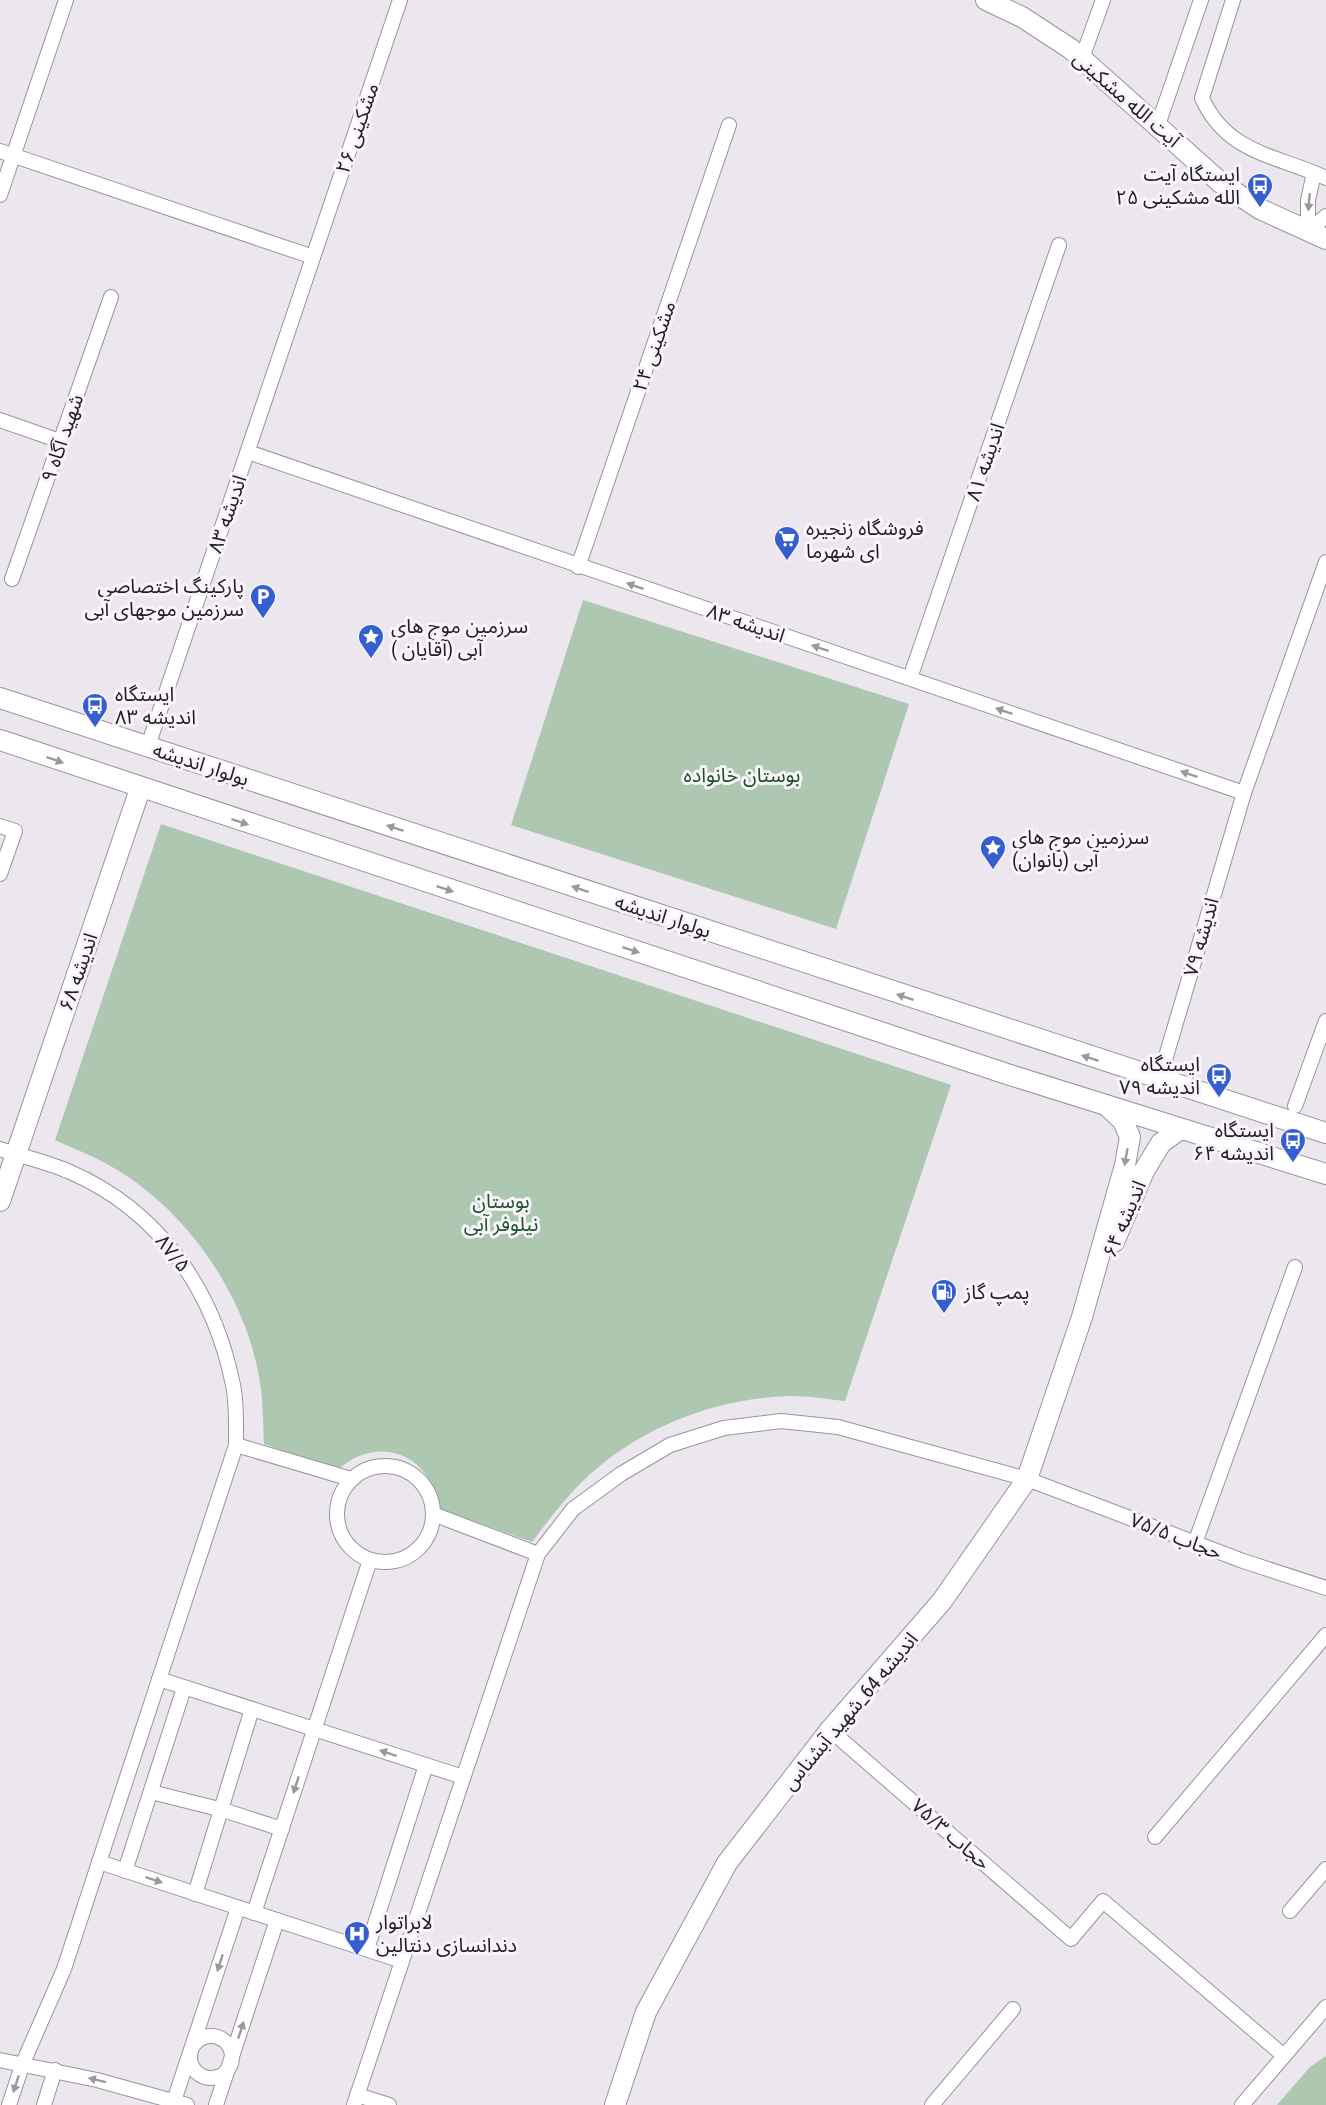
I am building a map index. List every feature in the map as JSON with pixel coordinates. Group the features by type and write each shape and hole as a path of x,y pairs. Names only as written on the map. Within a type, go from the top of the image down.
{"main road":[{"name":"آیت الله مشکینی","path":"986,0 1022,17 1082,58 1221,183 1260,209 1317,235"},
{"name":"بولوار اندیشه","path":"0,698 1326,1133"},
{"path":"0,740 140,789 1108,1107 1326,1174"},
{"name":"اندیشه ۶۸","path":"0,1201 8,1152 140,789"},
{"path":"1082,1317 1125,1165 1130,1137 1123,1121 1108,1107"},
{"name":"اندیشه ۶۴","path":"1082,1317 1144,1171 1161,1143 1179,1130"},
{"name":"اندیشه 64_شهید آبشناس","path":"615,2105 646,2012 727,1863 830,1730 942,1601 1027,1479 1082,1317"}],"street":[{"path":"0,195 66,0"},
{"name":"مشکینی ۲۶","path":"313,257 400,0"},
{"path":"1082,58 1103,0"},
{"path":"1158,125 1201,0"},
{"path":"1233,0 1202,98 1211,118 1243,146 1320,176 1308,200 1317,235"},
{"name":"مشکینی ۲۴","path":"578,567 729,125"},
{"path":"0,151 313,257"},
{"path":"1317,235 1326,216"},
{"name":"اندیشه ۸۱","path":"910,678 1059,245"},
{"name":"اندیشه ۸۳","path":"148,746 313,257"},
{"name":"شهید آگاه ۹","path":"12,579 111,297"},
{"path":"0,420 60,441"},
{"name":"اندیشه ۸۳","path":"248,452 578,567 1244,793"},
{"name":"اندیشه ۷۹","path":"1159,1080 1244,793 1319,602 1326,562"},
{"path":"0,826 15,831 0,874"},
{"path":"1295,1106 1326,1021"},
{"name":"۸۷/۵","path":"8,1152 70,1172 119,1199 169,1245 196,1281 221,1332 234,1388 236,1444"},
{"path":"1195,1543 1295,1267"},
{"name":"حجاب ۷۵/۵","path":"355,2100 538,1554 573,1509 621,1474 670,1445 724,1428 781,1421 838,1427 1027,1479 1195,1543 1326,1588"},
{"path":"9,2105 22,2063 64,1969 236,1444 351,1479"},
{"path":"383,1466 403,1470 418,1480 429,1496 433,1514 430,1532 419,1548 404,1559 385,1563 370,1560 350,1548 340,1534 336,1516 340,1497 351,1479 366,1470 383,1466"},
{"path":"433,1514 538,1554"},
{"path":"254,1913 370,1560"},
{"path":"1155,1837 1326,1635"},
{"path":"159,1679 463,1778"},
{"path":"125,1871 184,1688"},
{"path":"195,1894 223,1810 252,1709"},
{"name":"حجاب ۷۵/۳","path":"830,1730 1071,1938 1103,1901 1284,2056"},
{"path":"367,1949 426,1766"},
{"path":"151,1792 223,1810 282,1829"},
{"path":"99,1862 402,1961"},
{"path":"1290,1911 1326,1869"},
{"path":"0,2060 55,2070 181,2103 192,2048 238,1908"},
{"path":"216,2105 231,2061 230,2048 220,2039 208,2037 192,2048 190,2062 193,2068 204,2077 218,2077 229,2067 231,2061 277,1920"},
{"path":"1242,2105 1326,2007"},
{"path":"932,2105 1013,2009"},
{"path":"44,2105 55,2070"},
{"path":"131,2105 136,2091"},
{"path":"355,2100 389,2105"}],"green space":[{"name":"بوستان خانواده","path":"583,600 909,704 836,929 511,825"},
{"name":"بوستان نیلوفر آبی","path":"161,824 951,1085 845,1401 797,1396 763,1398 712,1408 662,1427 617,1453 596,1469 554,1513 532,1542 437,1508 433,1489 425,1474 414,1462 400,1455 384,1452 368,1453 352,1459 337,1471 264,1444 261,1389 254,1355 243,1321 228,1289 209,1258 187,1229 134,1181 99,1160 55,1140"},
{"path":"1326,2056 1326,2105 1277,2105 1310,2067"}],"place":[{"name":"ایستگاه آیت الله مشکینی ۲۵","path":"1260,209"},
{"name":"فروشگاه زنجیره ای شهرما","path":"787,562"},
{"name":"پارکینگ اختصاصی سرزمین موجهای آبی","path":"263,620"},
{"name":"سرزمین موج های آبی (آقایان )","path":"371,660"},
{"name":"ایستگاه اندیشه ۸۳","path":"95,729"},
{"name":"سرزمین موج های آبی (بانوان)","path":"993,871"},
{"name":"ایستگاه اندیشه ۷۹","path":"1219,1099"},
{"name":"ایستگاه اندیشه ۶۴","path":"1293,1164"},
{"name":"پمپ گاز","path":"944,1315"},
{"name":"لابراتوار دندانسازی دنتالین","path":"357,1957"}]}
